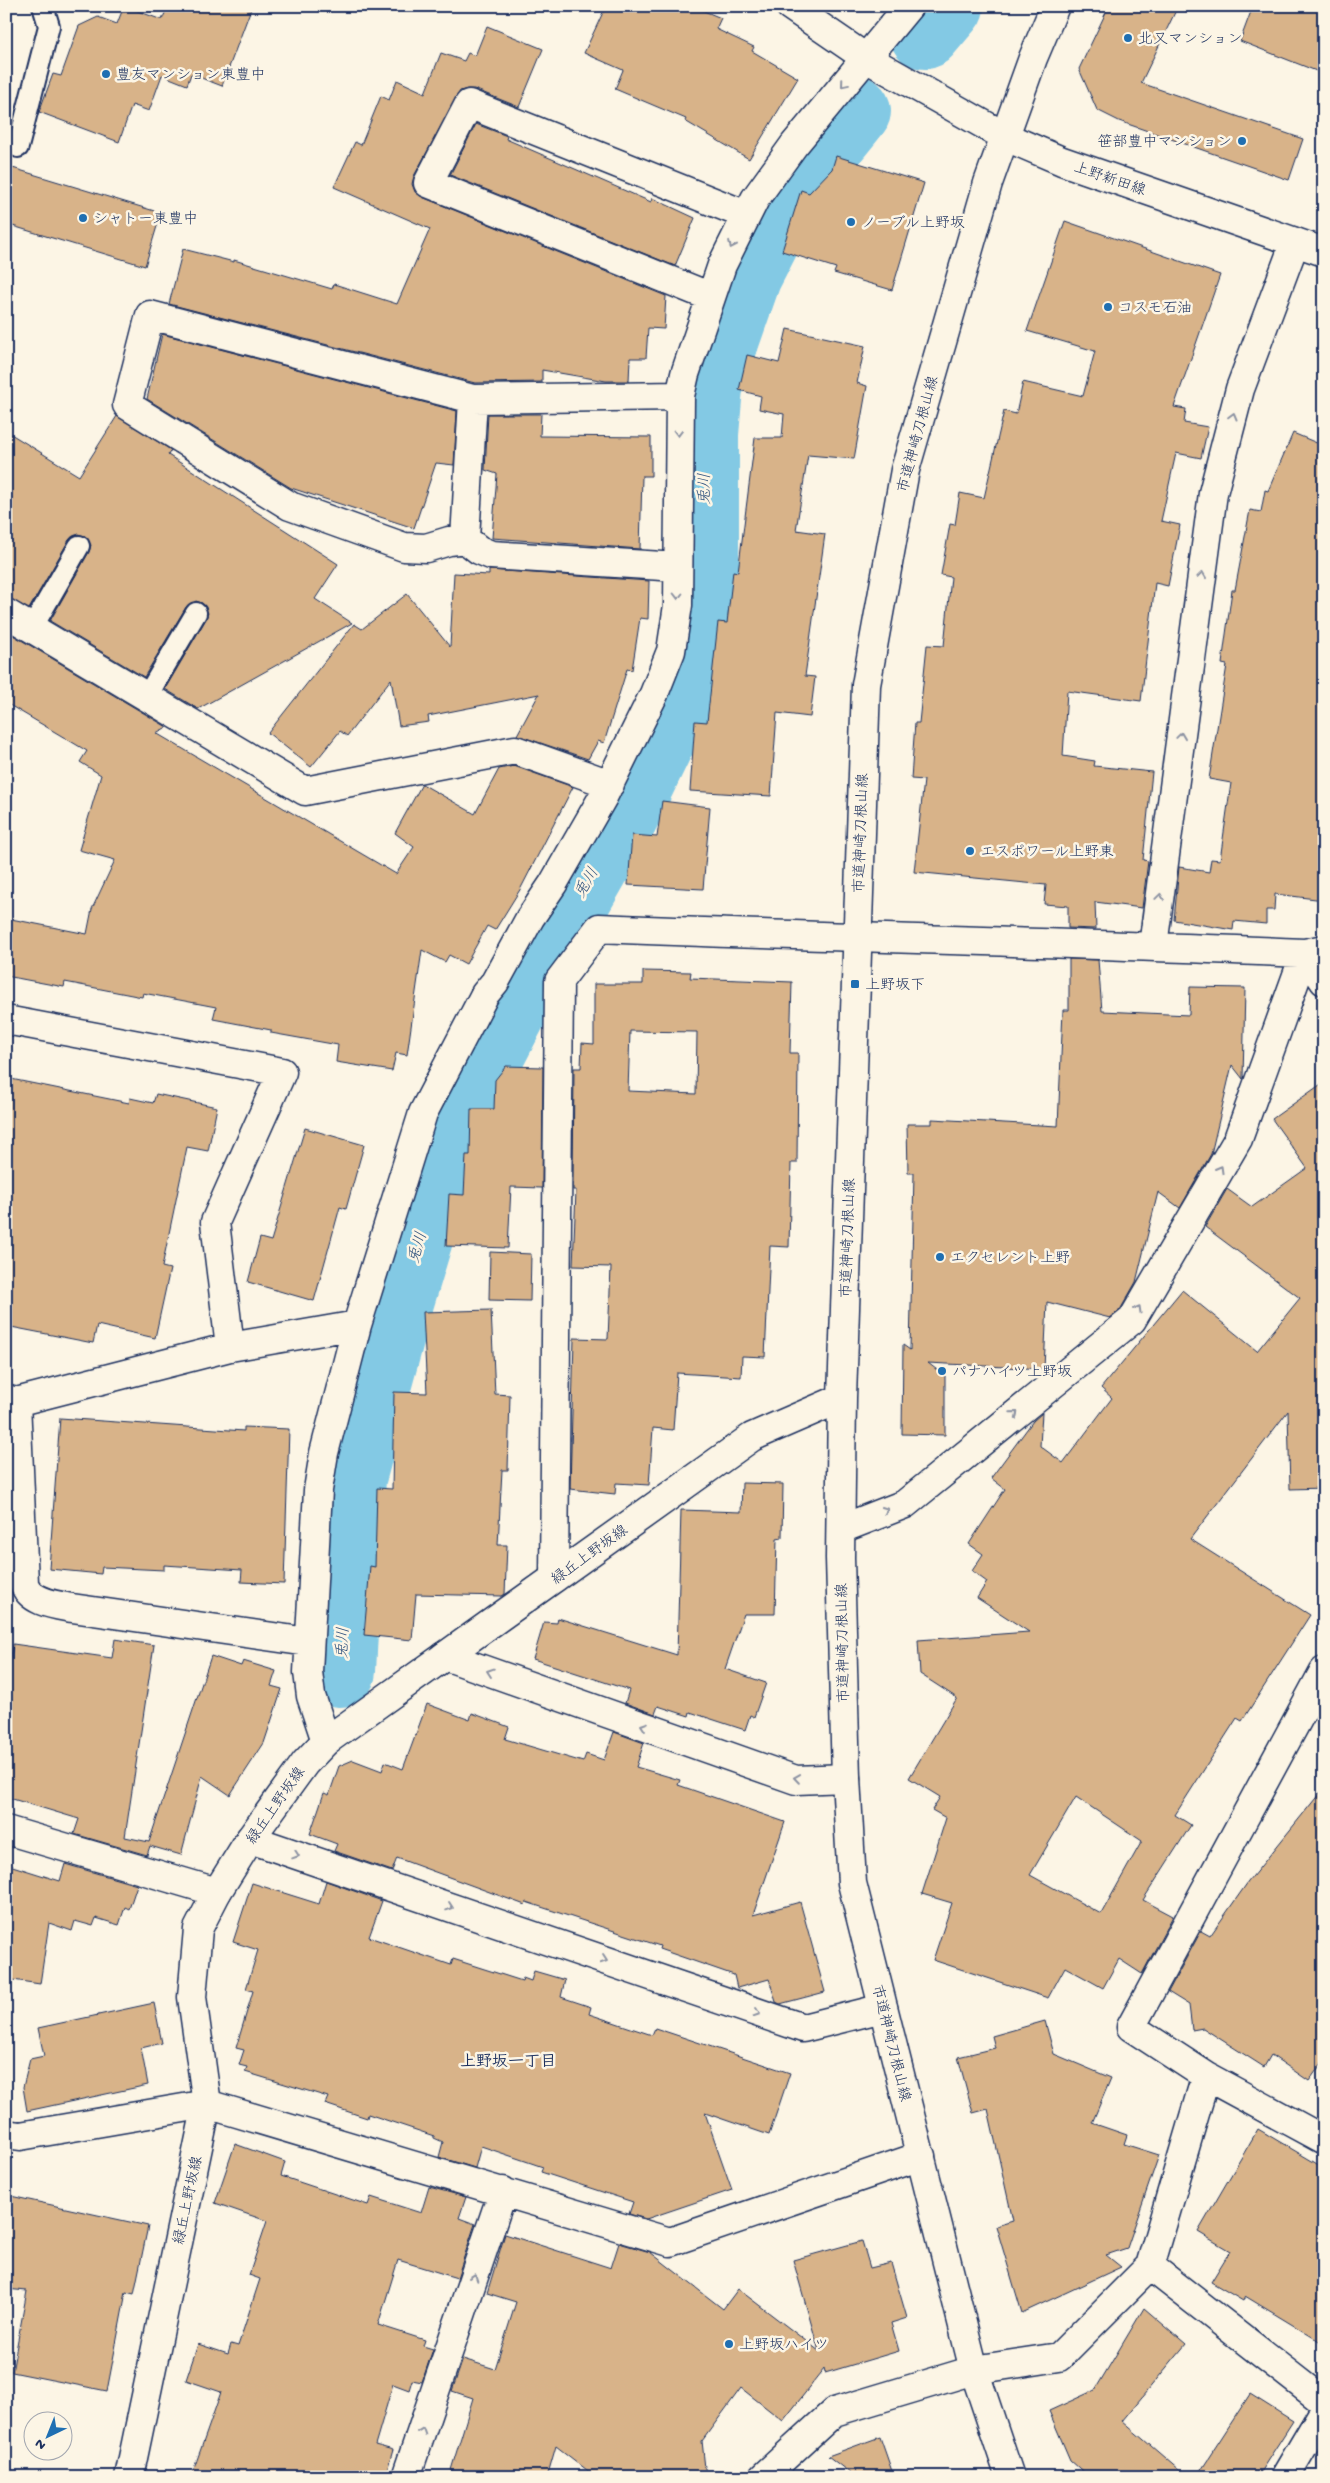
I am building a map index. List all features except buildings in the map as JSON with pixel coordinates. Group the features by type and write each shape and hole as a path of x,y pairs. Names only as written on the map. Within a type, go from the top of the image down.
{"street":[{"path":"790,6 866,58"},
{"path":"326,1741 311,1696 308,1642 320,1476 324,1453 357,1325 423,1113 485,994 495,982 530,918 554,884 610,784 658,686 671,651 677,618 680,396 685,374 722,265 746,215 770,175 909,6"},
{"name":"市道神崎刀根山線","path":"1010,2477 974,2370 852,1883 846,1778 841,1530 842,1398 866,684 906,470 988,183 1033,58 1055,6"},
{"name":"上野新田線","path":"866,58 1006,137 1062,161 1324,252"},
{"path":"711,297 428,183 469,104 746,215"},
{"path":"1153,946 1213,493 1240,389 1295,242"},
{"path":"678,567 491,554 479,550 465,539 448,541 426,548 404,547 290,506 127,404 150,315 473,399 680,396"},
{"path":"465,539 473,399"},
{"path":"6,613 305,791 515,750 610,784"},
{"path":"554,1578 559,981 599,928 857,938 1314,951"},
{"path":"1314,951 1324,981"},
{"path":"841,1530 905,1504 1132,1320 1238,1139 1314,951"},
{"path":"6,1020 282,1072 215,1222 230,1347"},
{"path":"308,1642 72,1608 41,1600 29,1592 24,1582 11,1401 230,1347 357,1325"},
{"name":"緑丘上野坂線","path":"130,2477 207,2104 192,1997 198,1929 217,1892 250,1839 305,1763 326,1741 752,1437 842,1398"},
{"path":"445,1656 796,1780 846,1778"},
{"path":"1320,1686 1131,2027 1206,2076 1324,2140"},
{"path":"6,1830 217,1892"},
{"path":"250,1839 803,2028 883,2008"},
{"path":"763,2477 834,2412 974,2370 1059,2357 1150,2266 1206,2076"},
{"path":"6,2134 20,2136 207,2104 670,2242 921,2156"},
{"path":"406,2477 503,2192"},
{"path":"1150,2266 1324,2402"},
{"path":"1285,2477 1324,2411"}],"lane":[{"path":"18,147 48,26 43,6"},
{"path":"32,628 79,546"},
{"path":"147,696 196,613"}],"waterway":[{"name":"兎川","path":"925,33 948,6"},
{"name":"兎川","path":"340,1671 350,1478 399,1298 449,1132 516,1002 620,821 690,676 699,646 703,615 703,434 707,387 746,275 779,211 799,180 855,111"}],"place":[{"name":"北又マンション","path":"1128,38"},
{"name":"豊友マンション東豊中","path":"106,74"},
{"name":"笹部豊中マンション","path":"1242,141"},
{"name":"シャトー東豊中","path":"83,218"},
{"name":"ノーブル上野坂","path":"851,222"},
{"name":"コスモ石油","path":"1108,307"},
{"name":"エスポワール上野東","path":"970,851"},
{"name":"上野坂下","path":"855,984"},
{"name":"エクセレント上野","path":"940,1257"},
{"name":"パナハイツ上野坂","path":"942,1371"},
{"name":"上野坂ハイツ","path":"729,2344"}],"district":[{"name":"上野坂一丁目","path":"508,2060"}]}
